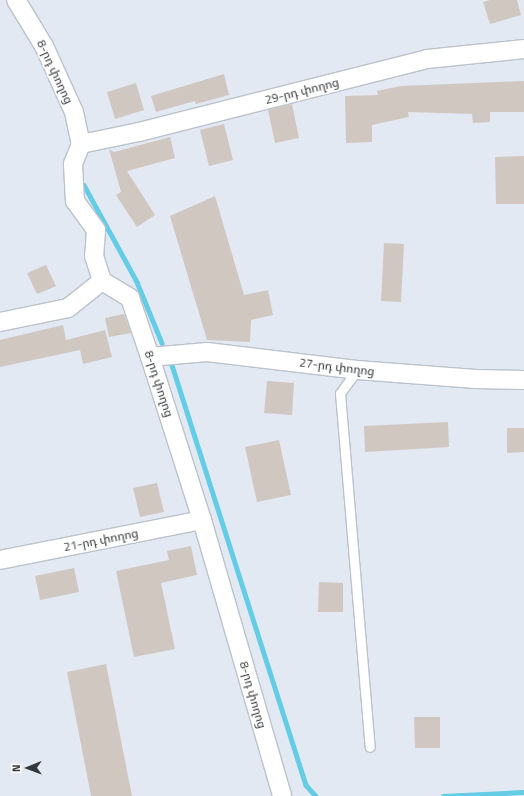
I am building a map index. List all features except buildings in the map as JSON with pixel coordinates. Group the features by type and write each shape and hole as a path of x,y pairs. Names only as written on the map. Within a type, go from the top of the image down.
{"street":[{"name":"8-րդ փողոց","path":"16,0 50,59 74,112 81,144"},
{"name":"29-րդ փողոց","path":"81,144 139,132 427,59 524,49"},
{"path":"0,322 68,308 102,281 94,256 96,230 75,201 73,164 81,144"},
{"name":"8-րդ փողոց","path":"102,281 130,298 202,520 282,796"},
{"name":"27-րդ փողոց","path":"150,357 207,352 357,370 476,379 524,380"},
{"name":"21-րդ փողոց","path":"0,560 202,520"}],"lane":[{"path":"357,370 340,392 370,747"}],"waterway":[{"path":"84,185 137,282 162,343"},
{"path":"171,362 306,785 316,796"},
{"path":"443,796 524,792"}]}
